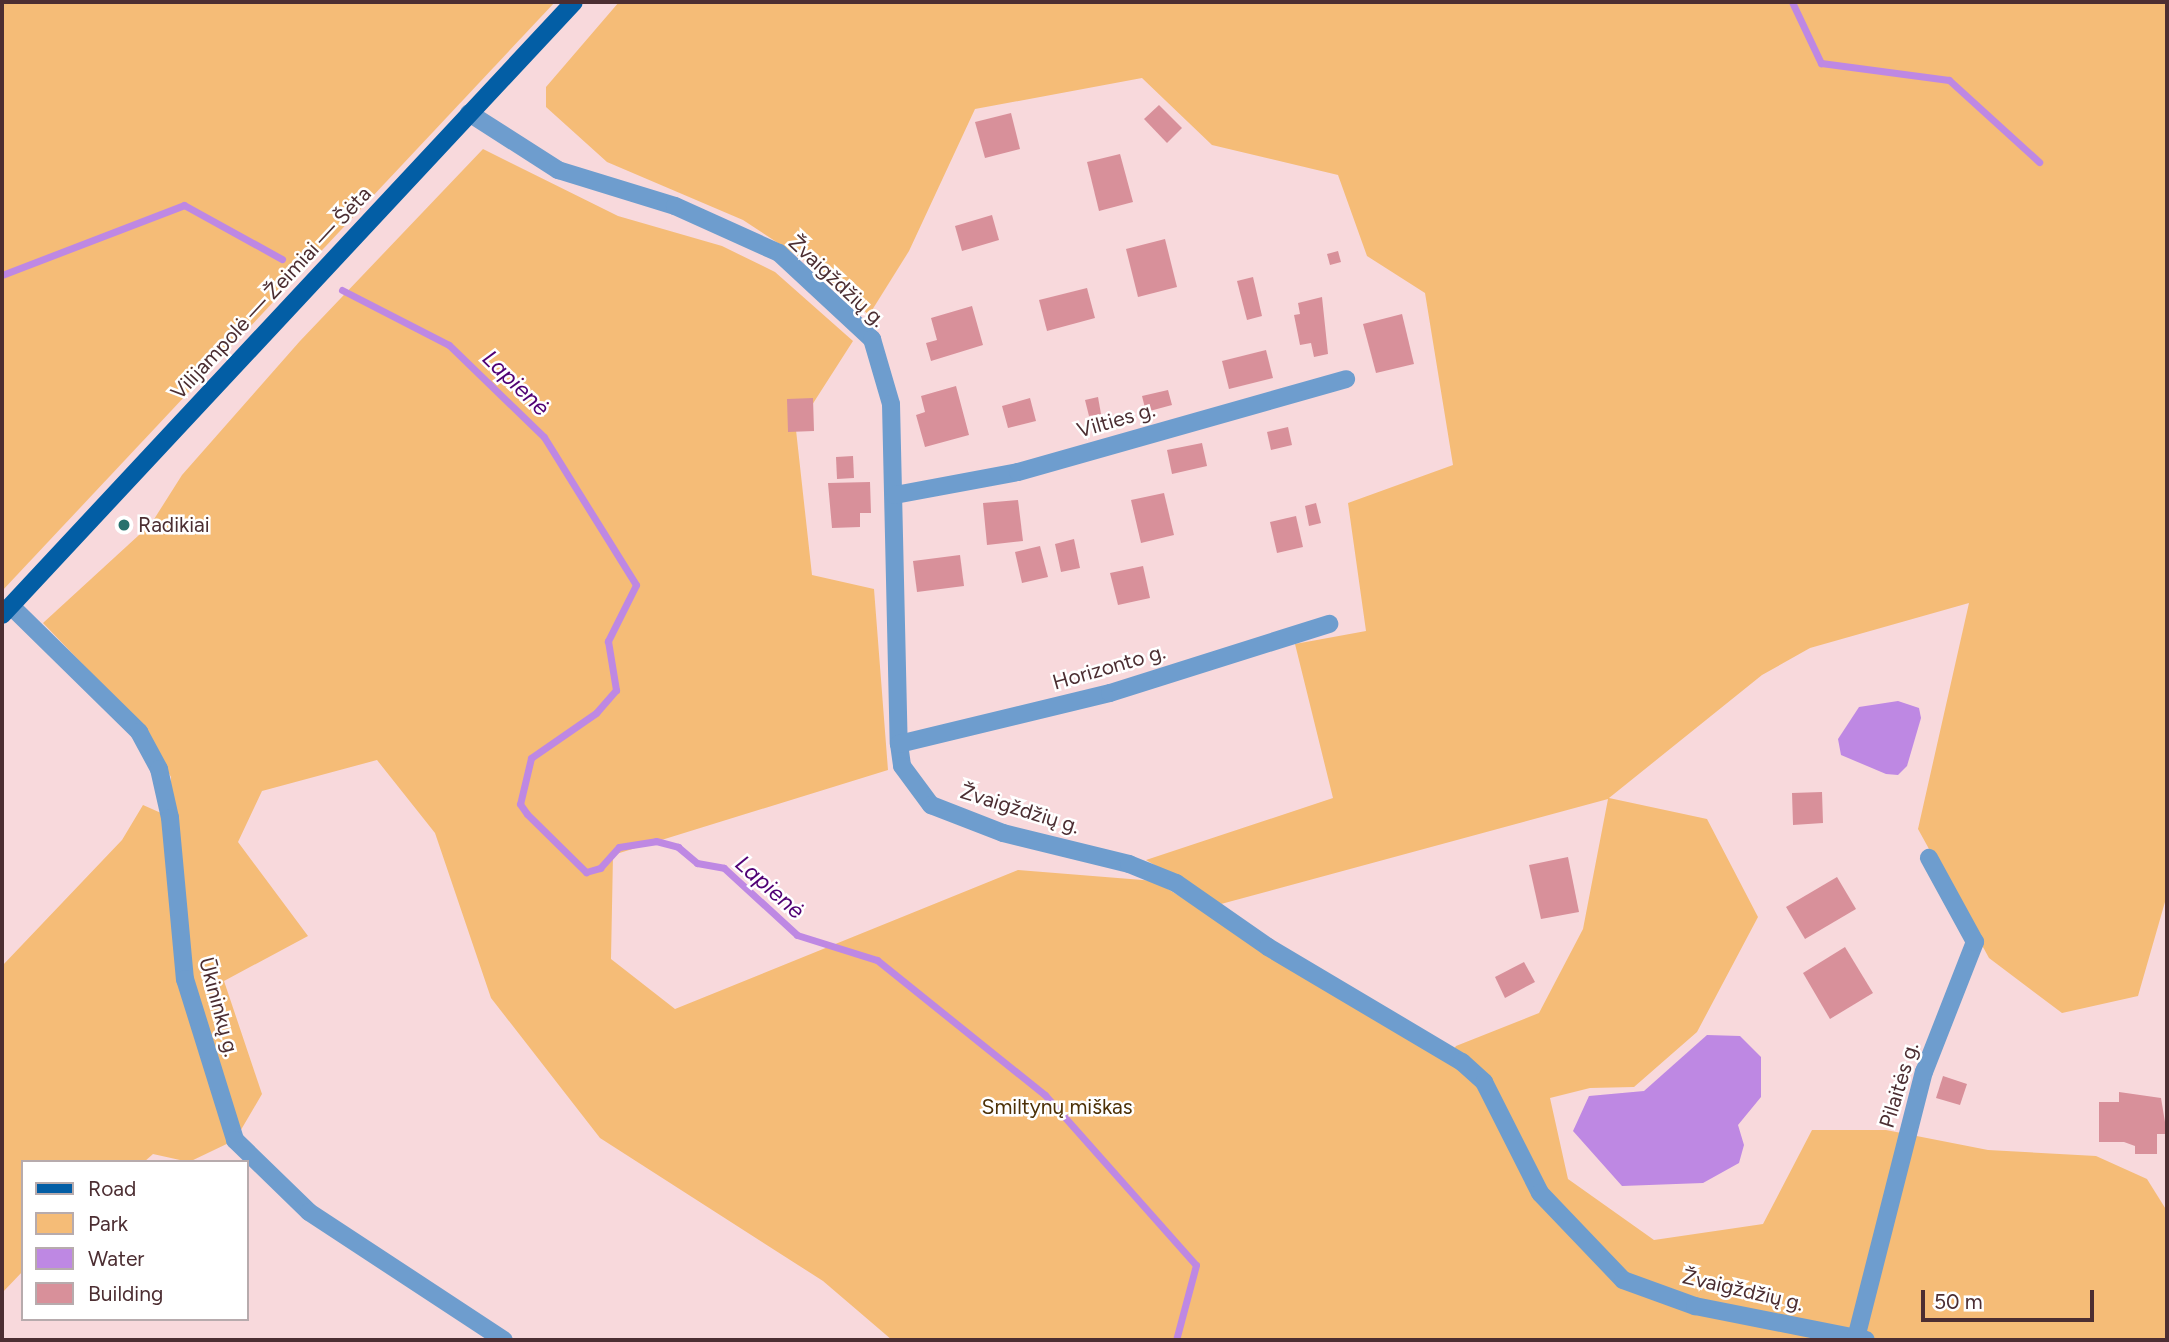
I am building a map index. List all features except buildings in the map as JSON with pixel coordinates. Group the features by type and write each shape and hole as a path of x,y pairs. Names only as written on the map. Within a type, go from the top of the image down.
{"main road":[{"name":"Vilijampolė — Žeimiai — Šėta","path":"6,610 573,2"}],"street":[{"name":"Žvaigždžių g.","path":"469,113 558,170 675,206 779,253 872,339 891,404 899,744 902,766 931,805 1003,832 1129,864 1176,883 1268,947 1462,1062 1484,1082 1540,1193 1623,1280 1695,1306 1861,1339"},
{"name":"Vilties g.","path":"895,495 1018,472 1346,379"},
{"name":"Ūkininkų g.","path":"6,610 139,732 159,769 170,818 185,979 235,1140 309,1212 504,1340"},
{"name":"Horizonto g.","path":"899,744 1110,693 1329,624"},
{"name":"Pilaitės g.","path":"1861,1339 1924,1072 1975,942 1929,858"}],"green space":[{"path":"2,2 555,2 2,591"},
{"name":"Smiltynų miškas","path":"619,2 2167,2 2167,895 2138,996 2062,1013 1989,958 1918,829 1969,603 1810,648 1762,675 1609,798 1707,819 1758,917 1697,1032 1634,1087 1590,1088 1550,1098 1568,1179 1654,1240 1763,1224 1812,1130 1886,1130 1988,1150 2096,1156 2147,1179 2167,1211 2167,1340 892,1340 823,1281 600,1138 491,998 435,833 377,760 262,791 238,842 308,936 224,981 262,1094 235,1140 193,1160 153,1154 146,1160 21,1160 21,1273 2,1293 2,966 122,840 143,805 170,817 171,777 142,726 43,623 151,524 182,475 300,341 483,149 618,216 722,246 775,272 853,341 796,430 812,575 874,589 888,770 613,855 611,959 675,1009 1018,870 1155,881 1446,1061 1456,1046 1539,1013 1583,929 1608,799 1221,904 1146,860 1333,798 1295,644 1366,631 1348,503 1453,465 1425,293 1367,256 1338,175 1212,145 1142,78 975,109 909,251 869,315 816,268 743,220 607,162 546,107 546,87"}],"water":[{"path":"1898,701 1919,708 1921,718 1907,766 1898,775 1886,774 1841,755 1838,739 1859,707"},
{"path":"1707,1035 1740,1036 1761,1057 1761,1097 1738,1125 1744,1145 1739,1163 1703,1183 1622,1186 1573,1131 1589,1096 1644,1091"}],"waterway":[{"path":"1792,2 1821,63 1949,80 2039,162"},
{"name":"Lapienė","path":"2,275 184,205 282,259"},
{"name":"Lapienė","path":"342,290 449,345 544,437 636,585 608,641 616,690 596,713 531,758 520,804 527,814 586,872 600,868 619,847 656,841 678,847 697,863 724,868 797,935 877,960 1045,1095 1196,1265 1176,1340"}],"place":[{"name":"Radikiai","path":"124,525"}]}
